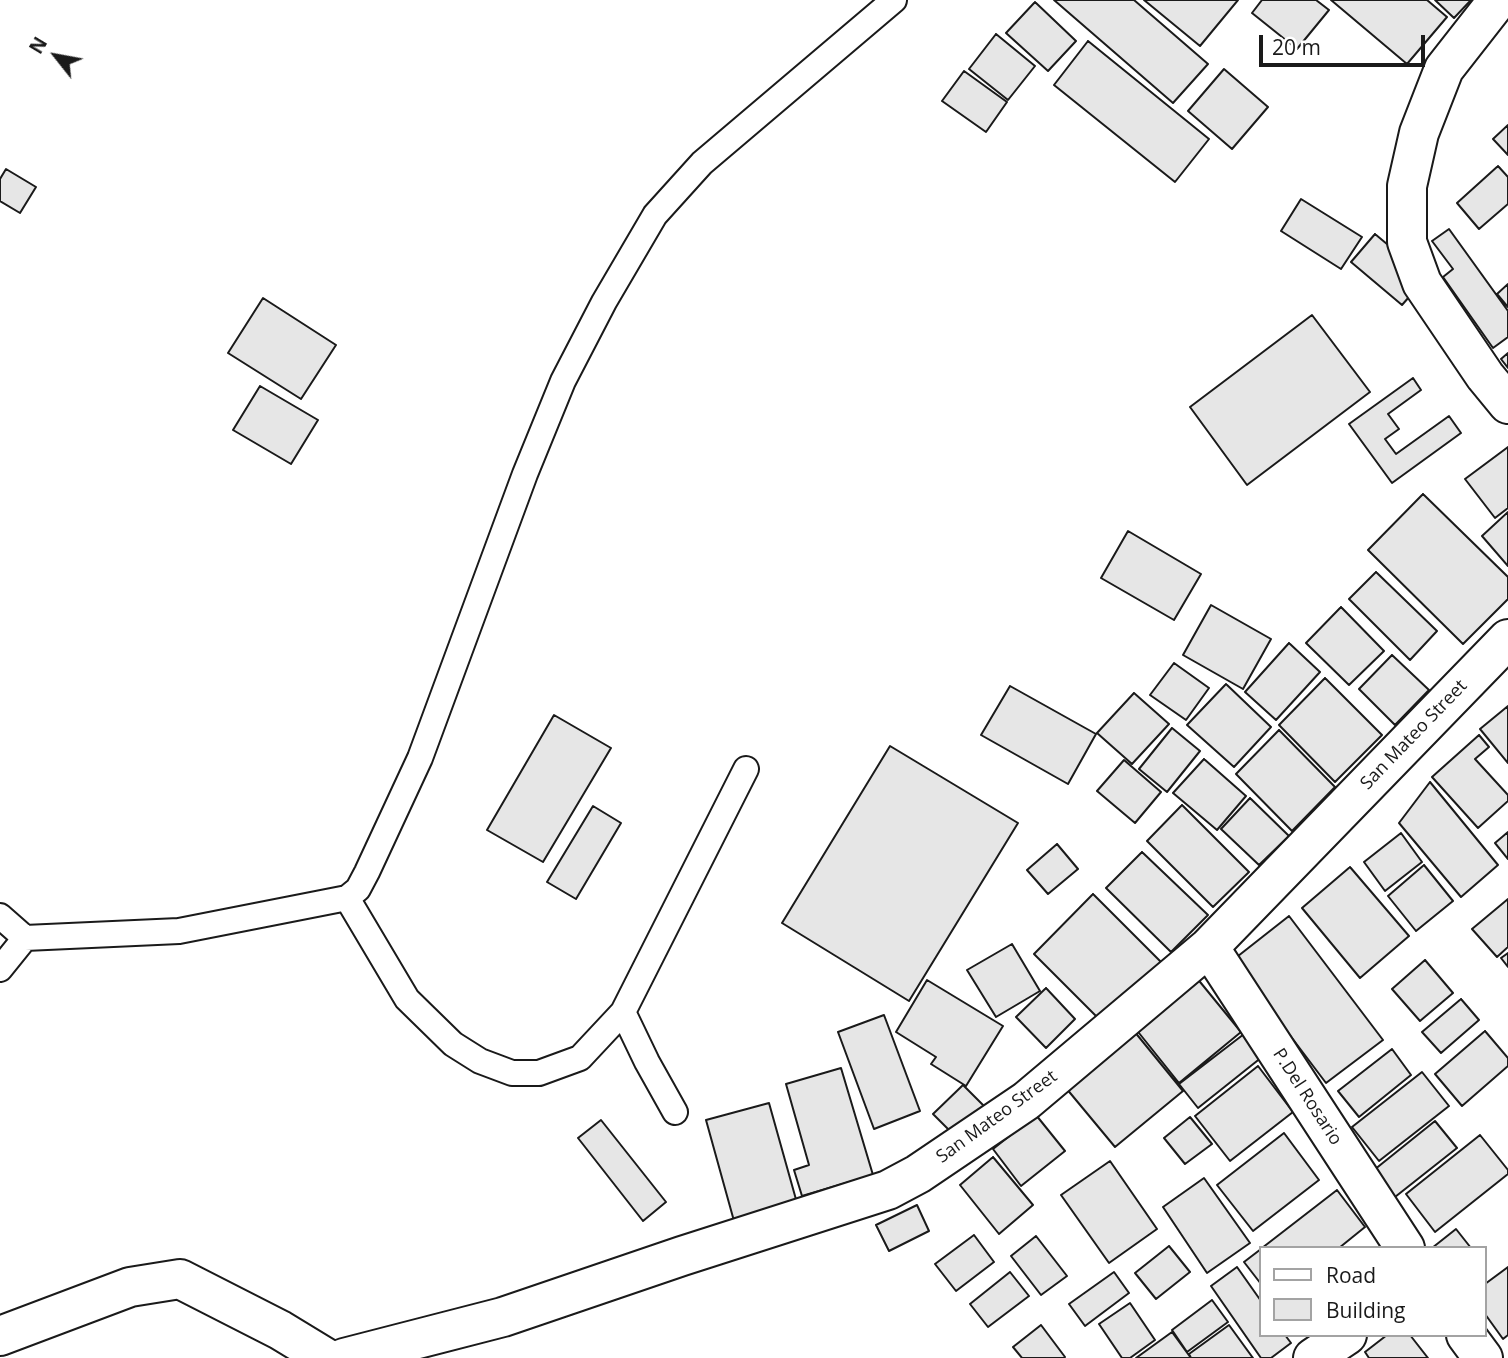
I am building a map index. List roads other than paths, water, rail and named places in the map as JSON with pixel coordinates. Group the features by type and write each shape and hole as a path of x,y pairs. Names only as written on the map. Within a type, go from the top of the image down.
{"street":[{"path":"1499,0 1444,69 1419,133 1407,186 1407,242 1422,283 1485,376 1508,404"},
{"name":"San Mateo Street","path":"344,1358 503,1317 682,1255 888,1190 918,1174 1026,1101 1209,947 1508,639"},
{"name":"P.Del Rosario","path":"1209,947 1404,1246"},
{"path":"0,1336 130,1287 180,1279 280,1330 326,1358"},
{"path":"1313,1358 1344,1337"},
{"path":"1467,1337 1483,1358"}],"lane":[{"path":"0,916 25,938 179,930 348,898 358,889 420,758 525,474 563,381 604,302 655,215 702,163 894,0"},
{"path":"348,898 407,999 453,1044 481,1061 512,1073 539,1073 580,1058 624,1012 746,769"},
{"path":"0,968 25,938"},
{"path":"624,1012 647,1062 675,1112"}]}
